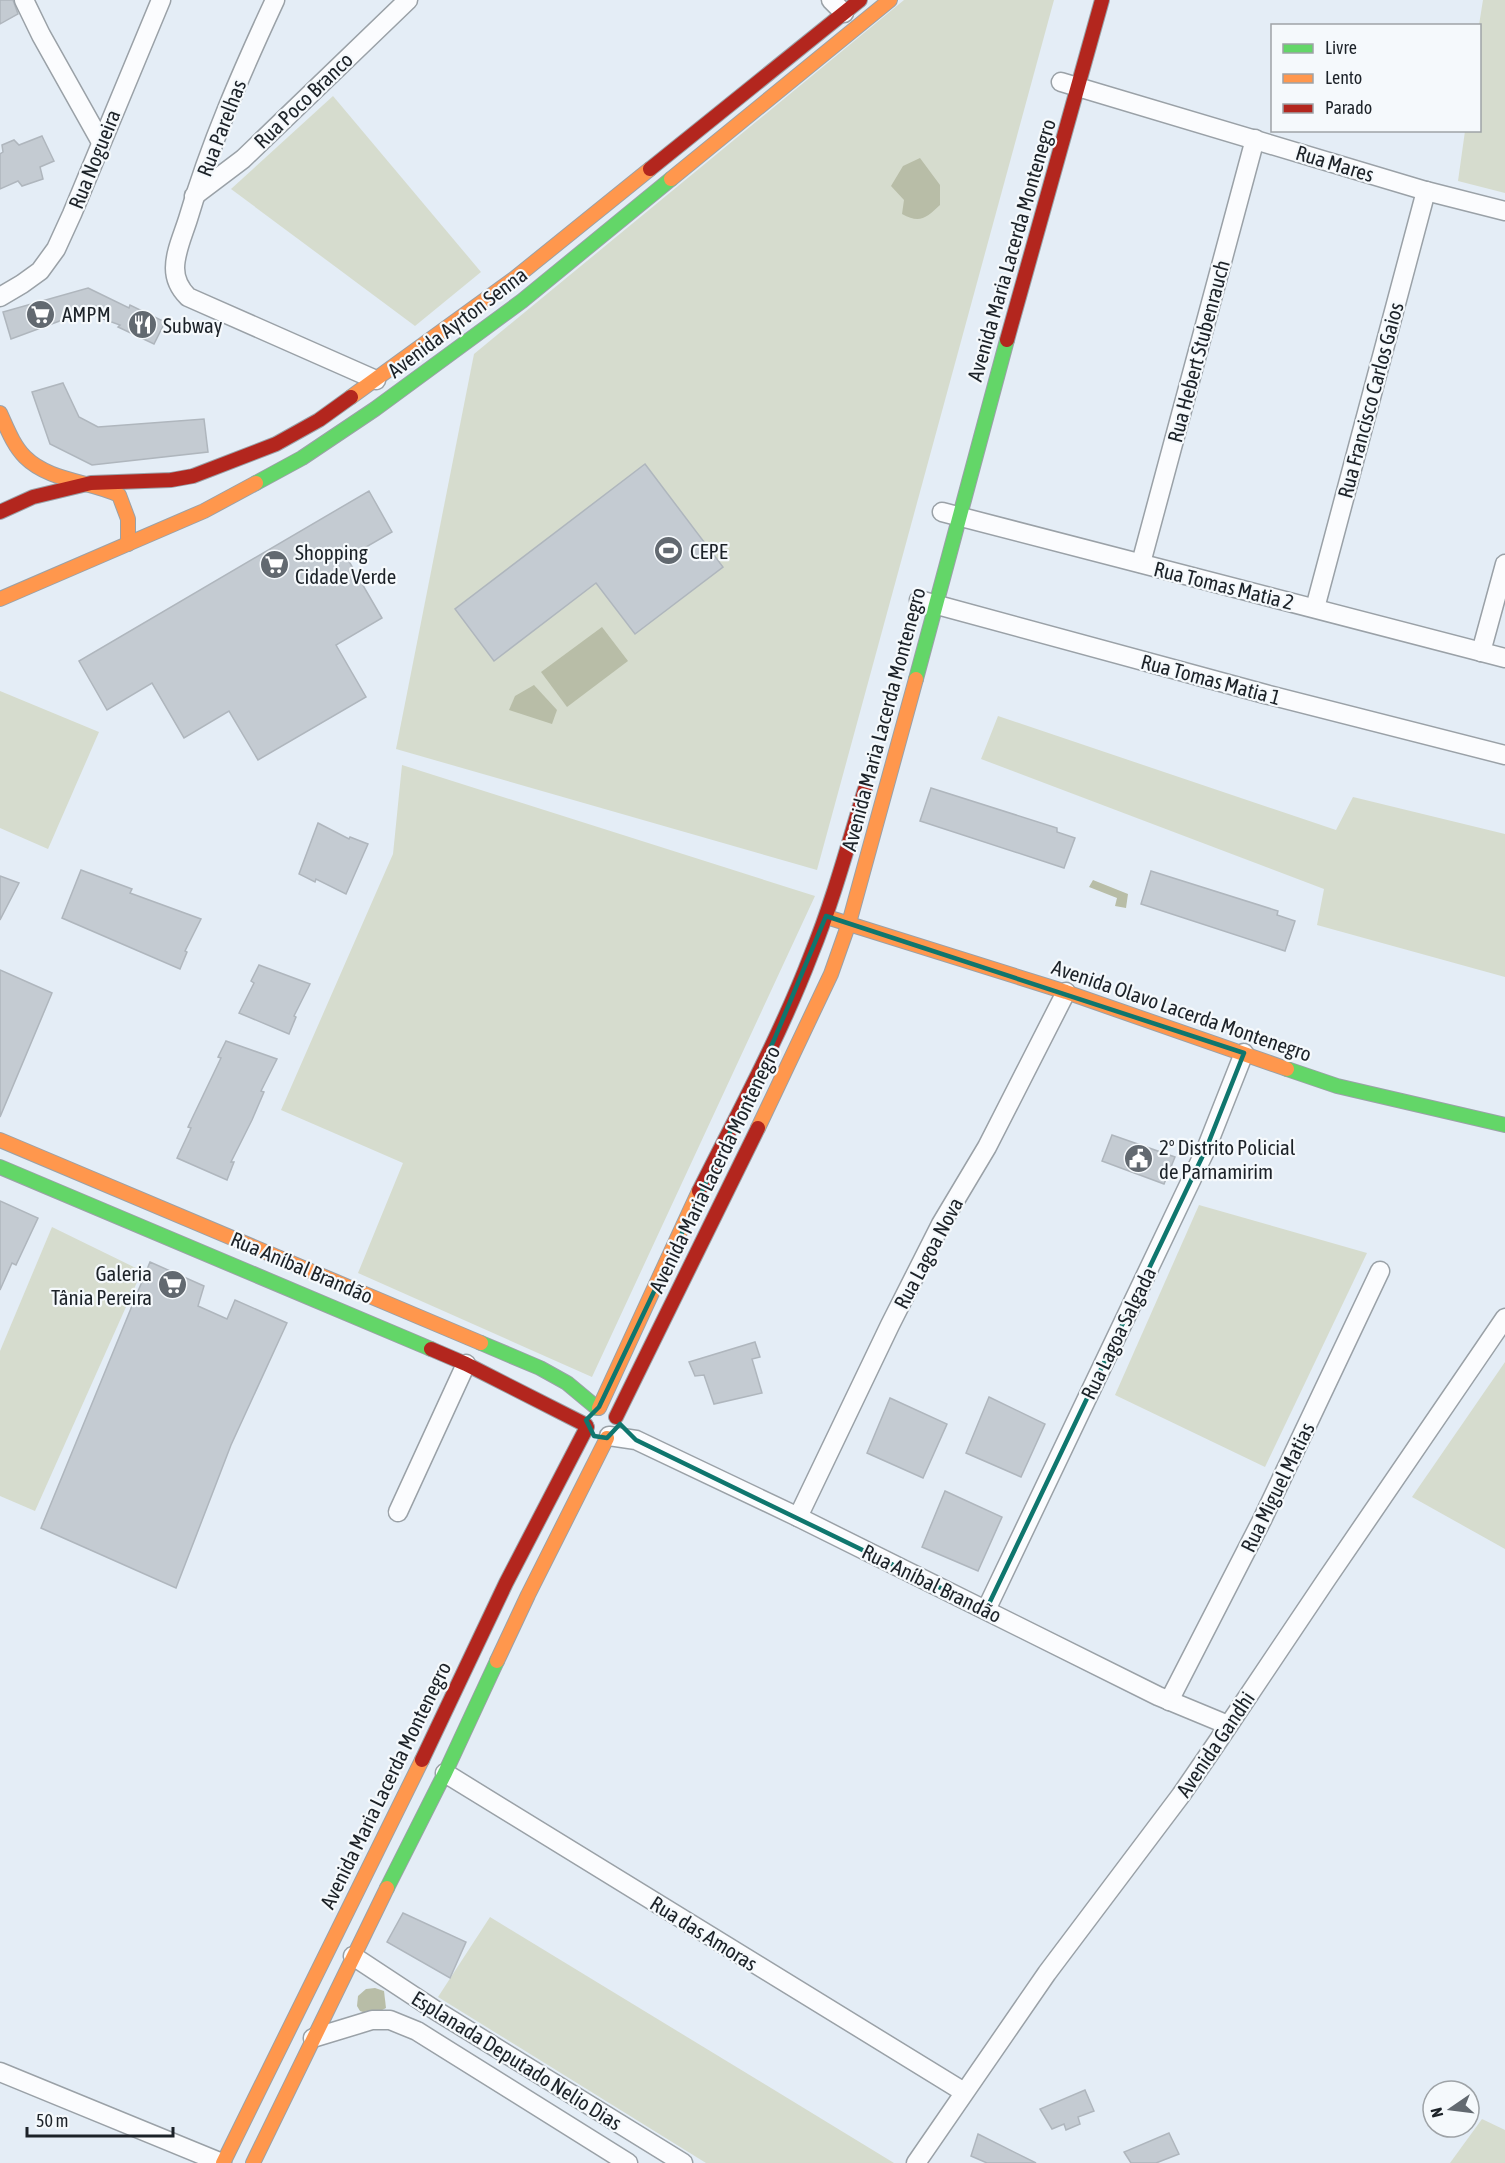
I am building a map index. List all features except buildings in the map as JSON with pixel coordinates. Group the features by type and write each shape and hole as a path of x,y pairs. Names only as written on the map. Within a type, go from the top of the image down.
{"main road":[{"name":"Avenida Ayrton Senna","path":"0,512 33,497 91,483 171,480 193,476 276,444 319,420 515,278 838,7 860,0"},
{"name":"Avenida Ayrton Senna","path":"0,599 204,511 302,458 375,410 522,301 890,0"},
{"name":"Avenida Maria Lacerda Montenegro","path":"253,2163 445,1773 496,1661 612,1428 831,974 849,923 937,604 946,514 1065,83 1102,0"},
{"path":"0,413 17,446 34,465 91,483 119,495 129,519 128,544"},
{"name":"Avenida Maria Lacerda Montenegro","path":"598,1408 683,1223 774,1041 811,956 826,916 868,779"},
{"name":"Avenida Olavo Lacerda Montenegro","path":"826,916 1066,992 1337,1086 1505,1125"},
{"name":"Rua Aníbal Brandão","path":"0,1140 540,1368 567,1383 598,1408"},
{"name":"Rua Aníbal Brandão","path":"0,1167 466,1364 586,1426"},
{"path":"598,1408 608,1409 612,1428 594,1436 586,1426 588,1414 598,1408"},
{"name":"Avenida Maria Lacerda Montenegro","path":"223,2163 352,1897 430,1745 506,1583 586,1426"}],"street":[{"path":"24,0 101,142"},
{"name":"Rua Nogueira","path":"0,297 40,271 56,249 161,0"},
{"name":"Rua Parelhas","path":"275,0 253,47 194,196 176,259 176,278 188,297 376,380"},
{"name":"Rua Poco Branco","path":"194,196 243,159 408,0"},
{"name":"Rua Mares","path":"1065,83 1426,191 1505,211"},
{"name":"Rua Hebert Stubenrauch","path":"1141,564 1255,139"},
{"name":"Rua Francisco Carlos Gaios","path":"1315,608 1426,191"},
{"name":"Rua Tomas Matia 2","path":"946,514 1505,658"},
{"path":"1481,652 1505,564"},
{"name":"Rua Tomas Matia 1","path":"919,600 1265,694 1505,755"},
{"name":"Rua Lagoa Nova","path":"798,1517 941,1224 987,1147 1066,992"},
{"name":"Rua Lagoa Salgada","path":"986,1610 1206,1149 1244,1053"},
{"name":"Rua Miguel Matias","path":"1170,1701 1262,1520 1380,1271"},
{"name":"Avenida Gandhi","path":"916,2163 1047,1973 1181,1795 1505,1318"},
{"path":"398,1512 466,1364"},
{"name":"Rua Aníbal Brandão","path":"612,1428 1170,1701 1228,1725"},
{"name":"Rua das Amoras","path":"445,1773 964,2092"},
{"name":"Esplanada Deputado Nelio Dias","path":"353,1956 435,2010 683,2163"},
{"name":"Esplanada Deputado Nelio Dias","path":"313,2038 372,2020 390,2020 417,2031 628,2163"},
{"path":"0,2072 223,2163"}],"highlighted area":[{"path":"826,916 1244,1053 1206,1149 986,1610 636,1440 620,1424 607,1438 594,1436 586,1420 599,1407 774,1040"}],"shaded area":[{"name":"CEPE","path":"904,0 1054,0 817,870 396,749 474,354"},
{"path":"1483,0 1505,0 1505,193 1458,181 1465,132 1481,132 1481,24 1479,24"},
{"path":"333,96 481,272 415,326 231,189"},
{"path":"920,158 940,185 940,205 927,216 914,219 902,214 904,200 891,186 903,166"},
{"path":"602,627 628,661 567,707 541,672"},
{"path":"534,685 557,710 552,724 509,710 515,696"},
{"path":"0,691 99,732 48,849 0,828"},
{"path":"998,716 1336,830 1353,797 1505,834 1505,977 1317,925 1324,889 981,759"},
{"path":"402,765 815,896 592,1377 358,1273 403,1163 281,1110 393,854"},
{"path":"1093,880 1128,894 1126,908 1115,906 1117,898 1089,887"},
{"path":"1199,1205 1367,1253 1265,1467 1115,1395"},
{"path":"52,1227 142,1271 35,1511 0,1496 0,1351"},
{"path":"1505,1362 1505,1549 1412,1497"},
{"path":"490,1917 894,2163 706,2163 438,1997"},
{"path":"375,1988 384,1991 386,2008 373,2013 360,2011 357,2006 358,1996 366,1989"},
{"path":"1481,2120 1505,2130 1505,2163 1450,2163 1467,2139 1481,2139"}],"traffic: fast":[{"path":"256,483 302,458 375,409 522,301 671,179"},
{"path":"916,679 1007,340"},
{"path":"1287,1069 1337,1086 1505,1125"},
{"path":"0,1167 431,1349"},
{"path":"481,1343 540,1368 567,1383 597,1408"},
{"path":"387,1888 445,1773 497,1661"}],"traffic: slow":[{"path":"671,179 890,0"},
{"path":"351,397 515,278 650,169"},
{"path":"0,413 17,447 35,465 57,476 119,495 128,519 128,544"},
{"path":"0,599 204,511 256,483"},
{"path":"758,1128 831,974 849,923 916,679"},
{"path":"830,918 1066,992 1287,1069"},
{"path":"0,1140 481,1343"},
{"path":"599,1408 699,1191"},
{"path":"497,1661 607,1438"},
{"path":"223,2163 422,1760"},
{"path":"253,2163 387,1888"}],"traffic: jam":[{"path":"650,169 860,0"},
{"path":"1007,340 1102,0"},
{"path":"0,512 33,497 91,483 171,480 193,476 276,444 319,420 351,397"},
{"path":"699,1191 758,1074 799,985 840,873 865,789"},
{"path":"616,1417 758,1128"},
{"path":"431,1349 466,1364 586,1425"},
{"path":"422,1760 506,1583 587,1427"}],"place":[{"name":"AMPM","path":"41,314"},
{"name":"Subway","path":"142,325"},
{"name":"CEPE","path":"669,551"},
{"name":"Shopping Cidade Verde","path":"274,564"},
{"name":"2º Distrito Policial de Parnamirim","path":"1138,1159"},
{"name":"Galeria Tânia Pereira","path":"173,1285"}]}
